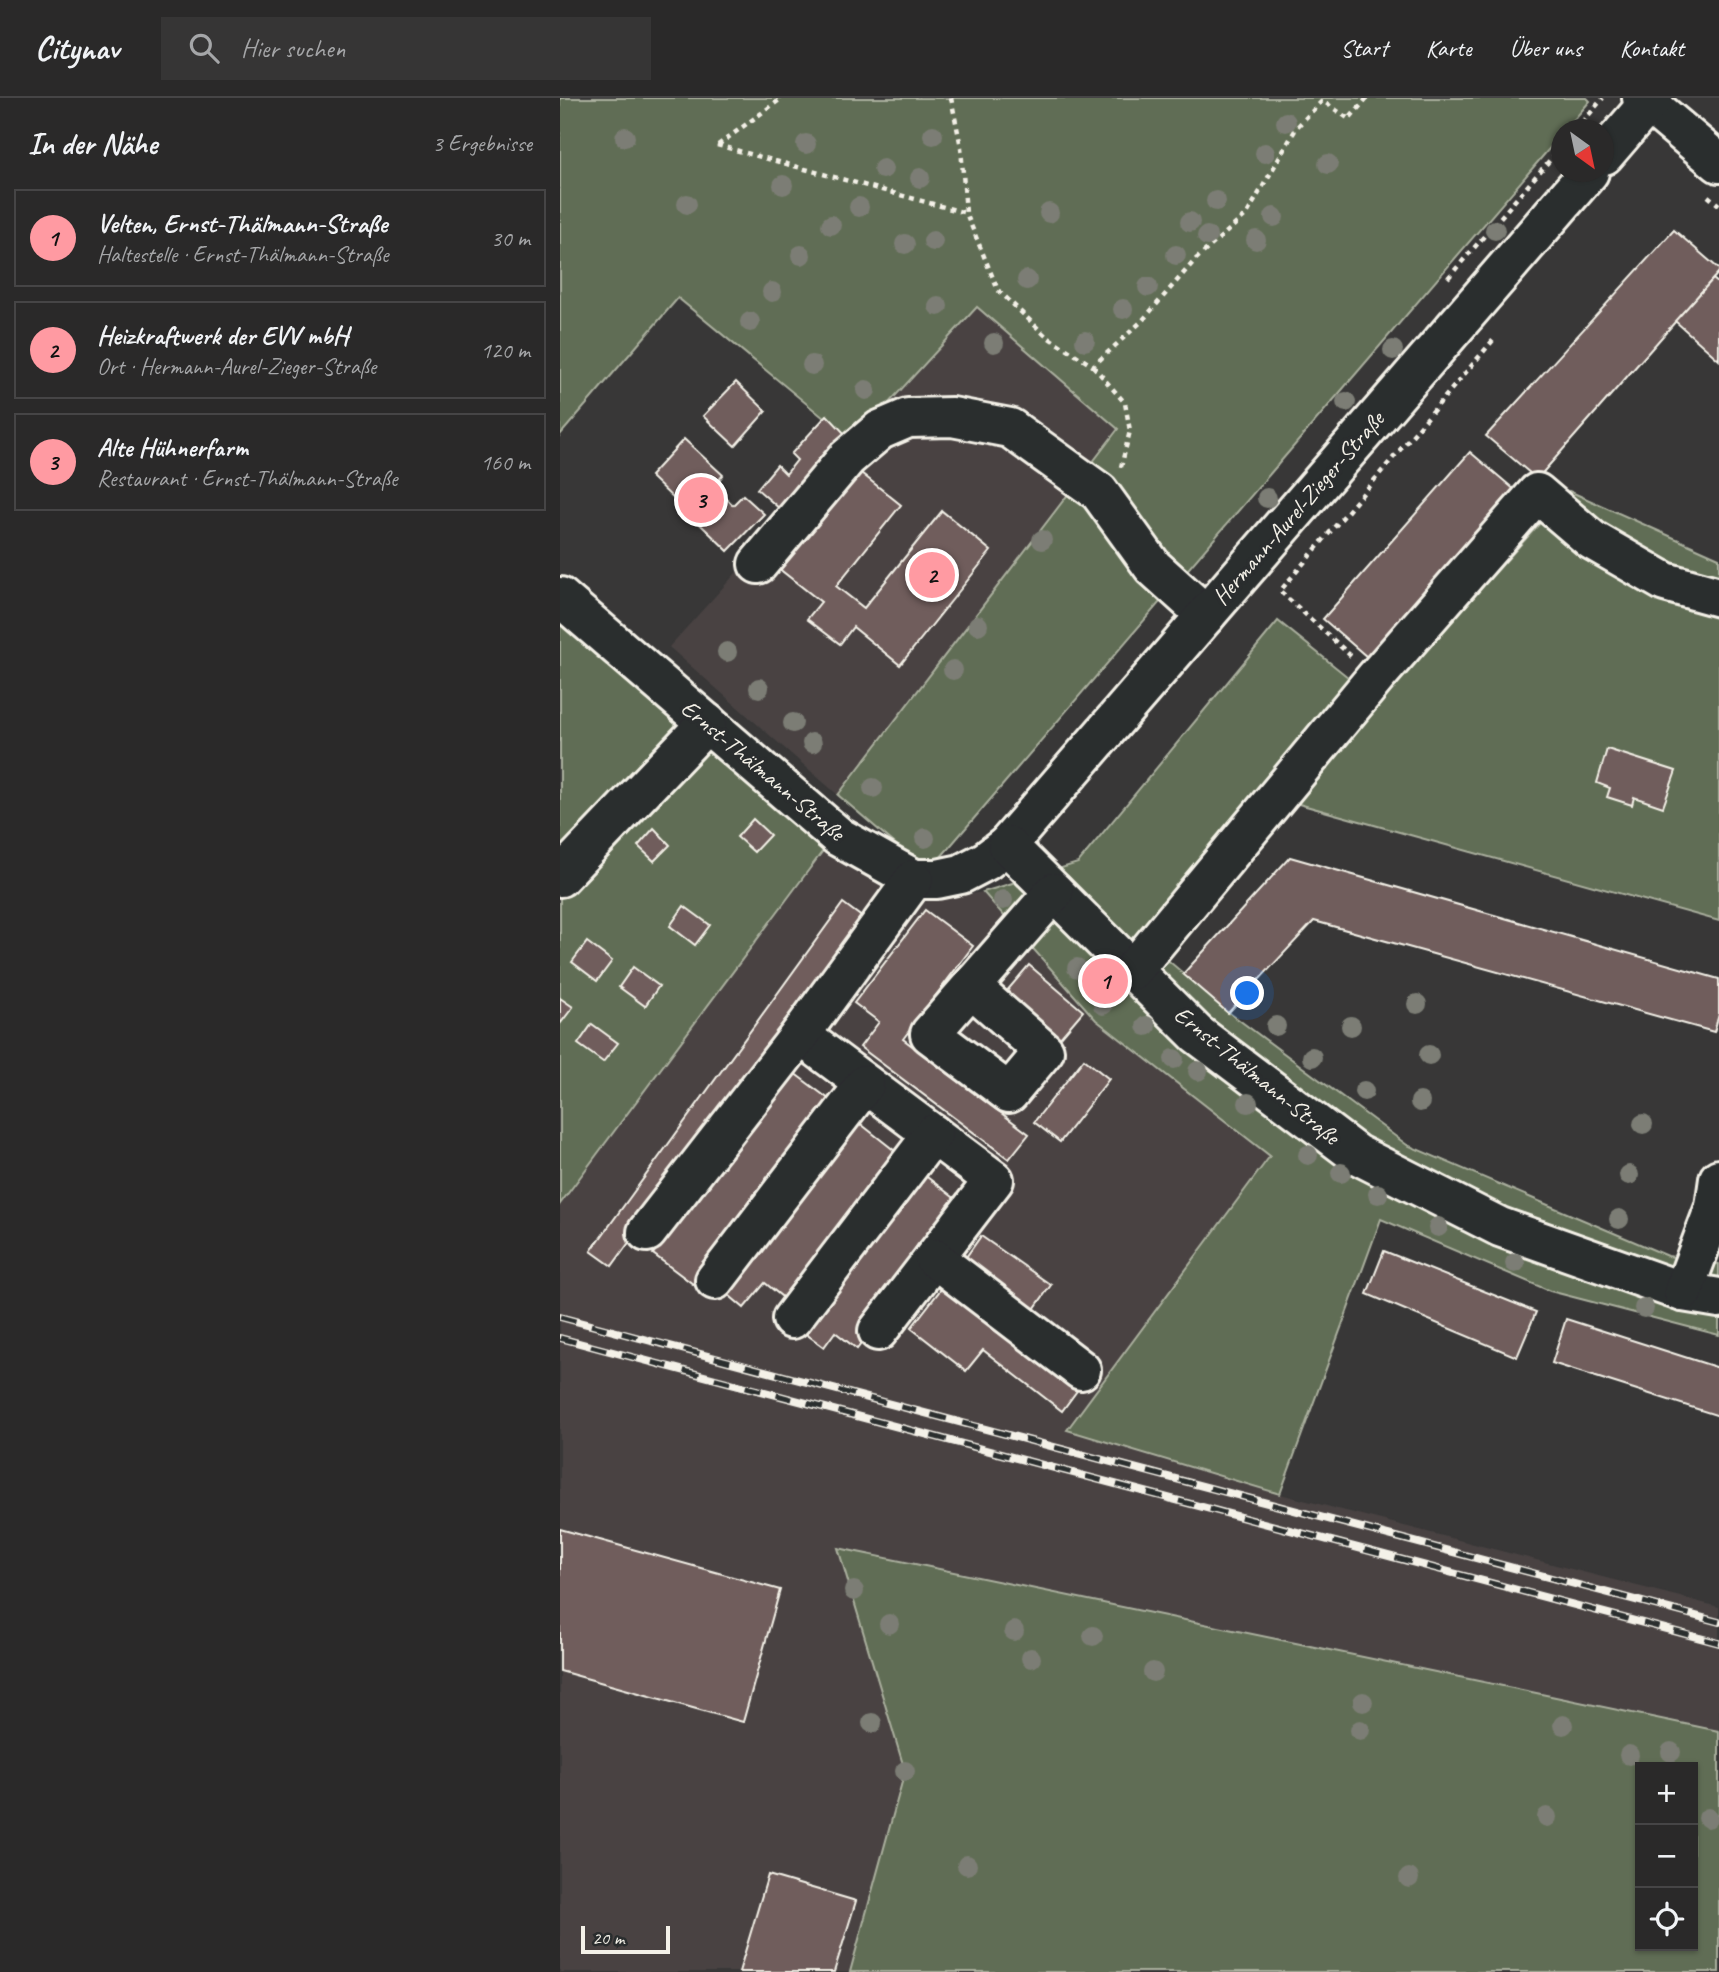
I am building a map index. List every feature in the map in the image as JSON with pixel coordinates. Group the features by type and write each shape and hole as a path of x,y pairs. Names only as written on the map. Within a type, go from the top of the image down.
{"street":[{"path":"1614,142 1648,100 1719,163"},
{"name":"Hermann-Aurel-Zieger-Straße","path":"1007,845 1580,182"},
{"path":"758,564 847,458 880,430 908,418 953,417 1010,428 1099,492 1153,567 1206,615"},
{"path":"1133,970 1376,677 1537,493 1592,540 1665,582 1719,597"},
{"name":"Ernst-Thälmann-Straße","path":"560,597 839,837 914,880"},
{"path":"560,877 706,723"},
{"path":"647,1232 800,1035 914,880 961,874 986,861 1007,845"},
{"name":"Ernst-Thälmann-Straße","path":"1007,845 1197,1034 1356,1154 1500,1227 1701,1295"},
{"path":"971,987 1054,892"},
{"path":"800,1035 994,1180 878,1331"},
{"path":"715,1280 865,1084"},
{"path":"792,1319 933,1134"},
{"path":"1701,1295 1718,1199"},
{"path":"934,1258 1081,1370"}],"path":[{"path":"782,98 717,145 966,213"},
{"path":"951,98 961,147 966,213 998,290 1046,336 1093,366 1125,402 1130,431 1120,469"},
{"path":"1093,366 1142,321 1196,259 1247,214 1297,127 1321,102 1324,101 1349,119 1367,98"},
{"path":"1585,119 1603,98"},
{"path":"1376,677 1280,591 1504,327"}],"shaded area":[{"path":"977,307 1118,429 838,795 669,647"},
{"path":"828,844 909,904 983,892 1096,1020 1270,1156 1068,1430 1280,1494 1719,1607 1719,1731 839,1548 905,1771 850,1972 560,1972 560,1204"}],"green space":[{"path":"560,98 1587,98 1590,101 1575,119 1551,119 1551,147 928,872 838,795 1118,429 977,307 853,442 678,298 560,435"},
{"path":"1569,491 1719,558 1719,921 1295,803 1164,957 1231,1014 1407,1145 1668,1256 1719,1264 1719,1335 1550,1291 1381,1219 1280,1494 1067,1430 1270,1156 1096,1020 983,892 1078,863 1278,621 1379,702"},
{"path":"560,623 828,844 560,1204"},
{"path":"838,1548 1719,1731 1719,1972 850,1972 905,1771"}],"building":[{"path":"1674,230 1719,269 1719,272 1537,479 1486,436"},
{"path":"1713,279 1719,284 1719,360 1675,321"},
{"path":"736,382 766,411 735,446 703,416"},
{"path":"827,415 847,436 780,509 757,489 777,465 786,474 797,460 791,454"},
{"path":"684,439 723,475 714,486 733,505 743,495 764,514 728,551 650,476"},
{"path":"1470,452 1522,496 1374,663 1323,619"},
{"path":"851,465 901,505 836,586 864,608 942,511 991,551 900,665 853,627 840,644 807,619 821,602 773,564"},
{"path":"1607,749 1676,771 1663,807 1634,797 1632,805 1607,797 1610,788 1597,783"},
{"path":"753,819 770,835 754,852 737,837"},
{"path":"654,828 670,845 654,861 638,846"},
{"path":"1290,857 1719,979 1719,1014 1714,1032 1314,921 1228,1013 1183,974"},
{"path":"843,903 863,918 612,1266 591,1251"},
{"path":"684,906 710,925 695,945 670,926"},
{"path":"925,910 973,946 903,1039 1029,1134 1009,1159 860,1047 879,1022 854,1003"},
{"path":"587,942 612,961 597,981 572,962"},
{"path":"1029,965 1083,1011 1060,1038 1006,992"},
{"path":"633,967 659,986 645,1006 619,987"},
{"path":"560,998 573,1007 560,1024"},
{"path":"592,1024 618,1043 603,1062 578,1044"},
{"path":"1084,1059 1109,1079 1060,1142 1034,1122"},
{"path":"794,1073 834,1103 693,1284 653,1254"},
{"path":"857,1121 900,1155 786,1300 765,1283 744,1308 724,1291"},
{"path":"923,1174 966,1207 857,1349 835,1332 824,1347 802,1331"},
{"path":"981,1236 1051,1285 1034,1309 964,1260"},
{"path":"1384,1251 1536,1312 1517,1357 1367,1294"},
{"path":"945,1284 1079,1388 1062,1411 983,1350 966,1371 911,1328"},
{"path":"1566,1319 1719,1368 1719,1416 1552,1363"},
{"path":"560,1529 780,1590 743,1722 560,1671"},
{"path":"768,1875 856,1901 834,1972 739,1972"}],"railway":[{"path":"560,1317 1719,1622"},
{"path":"560,1338 1719,1643"}],"place":[{"name":"Alte Hühnerfarm","path":"701,500"},
{"name":"Heizkraftwerk der EVV mbH","path":"932,575"},
{"name":"Velten, Ernst-Thälmann-Straße","path":"1105,981"}]}
